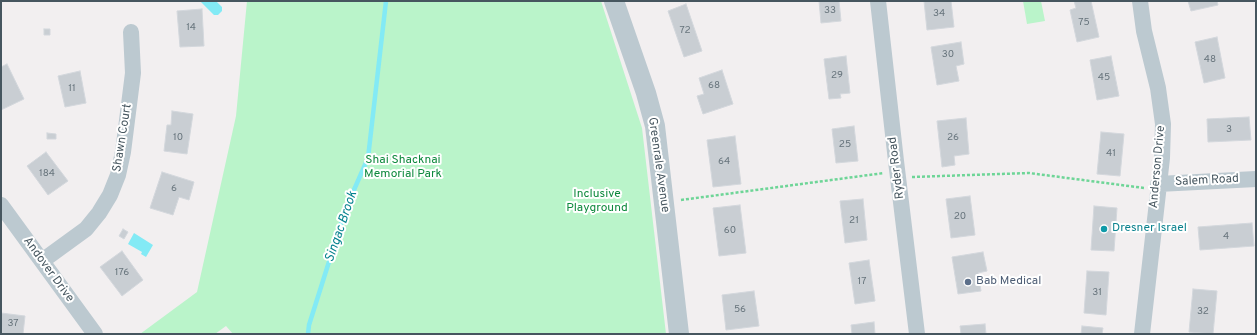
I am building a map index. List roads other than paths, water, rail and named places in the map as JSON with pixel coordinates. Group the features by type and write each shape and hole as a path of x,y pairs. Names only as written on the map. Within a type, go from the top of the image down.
{"street":[{"name":"Greenrale Avenue","path":"614,1 646,93 655,126 679,334"},
{"name":"Ryder Road","path":"878,1 897,175 917,334"},
{"name":"Anderson Drive","path":"1140,1 1144,31 1158,88 1163,124 1162,158 1142,334"},
{"name":"Shawn Court","path":"42,261 86,229 99,213 118,175 123,152 133,73 131,32"},
{"name":"Salem Road","path":"1158,187 1256,179"},
{"name":"Andover Drive","path":"1,205 95,334"}],"water":[{"path":"200,1 216,1 222,7 222,11 218,15 214,15"},
{"path":"134,233 153,245 146,257 141,254 142,252 128,244"}],"waterway":[{"name":"Singac Brook","path":"308,334 309,325 346,208 368,158 386,1"}],"place":[{"name":"Dresner Israel","path":"1104,229"},
{"name":"Bab Medical","path":"968,282"}],"park label":[{"name":"Shai Shacknai Memorial Park","path":"403,168"},
{"name":"Inclusive Playground","path":"597,202"}]}
